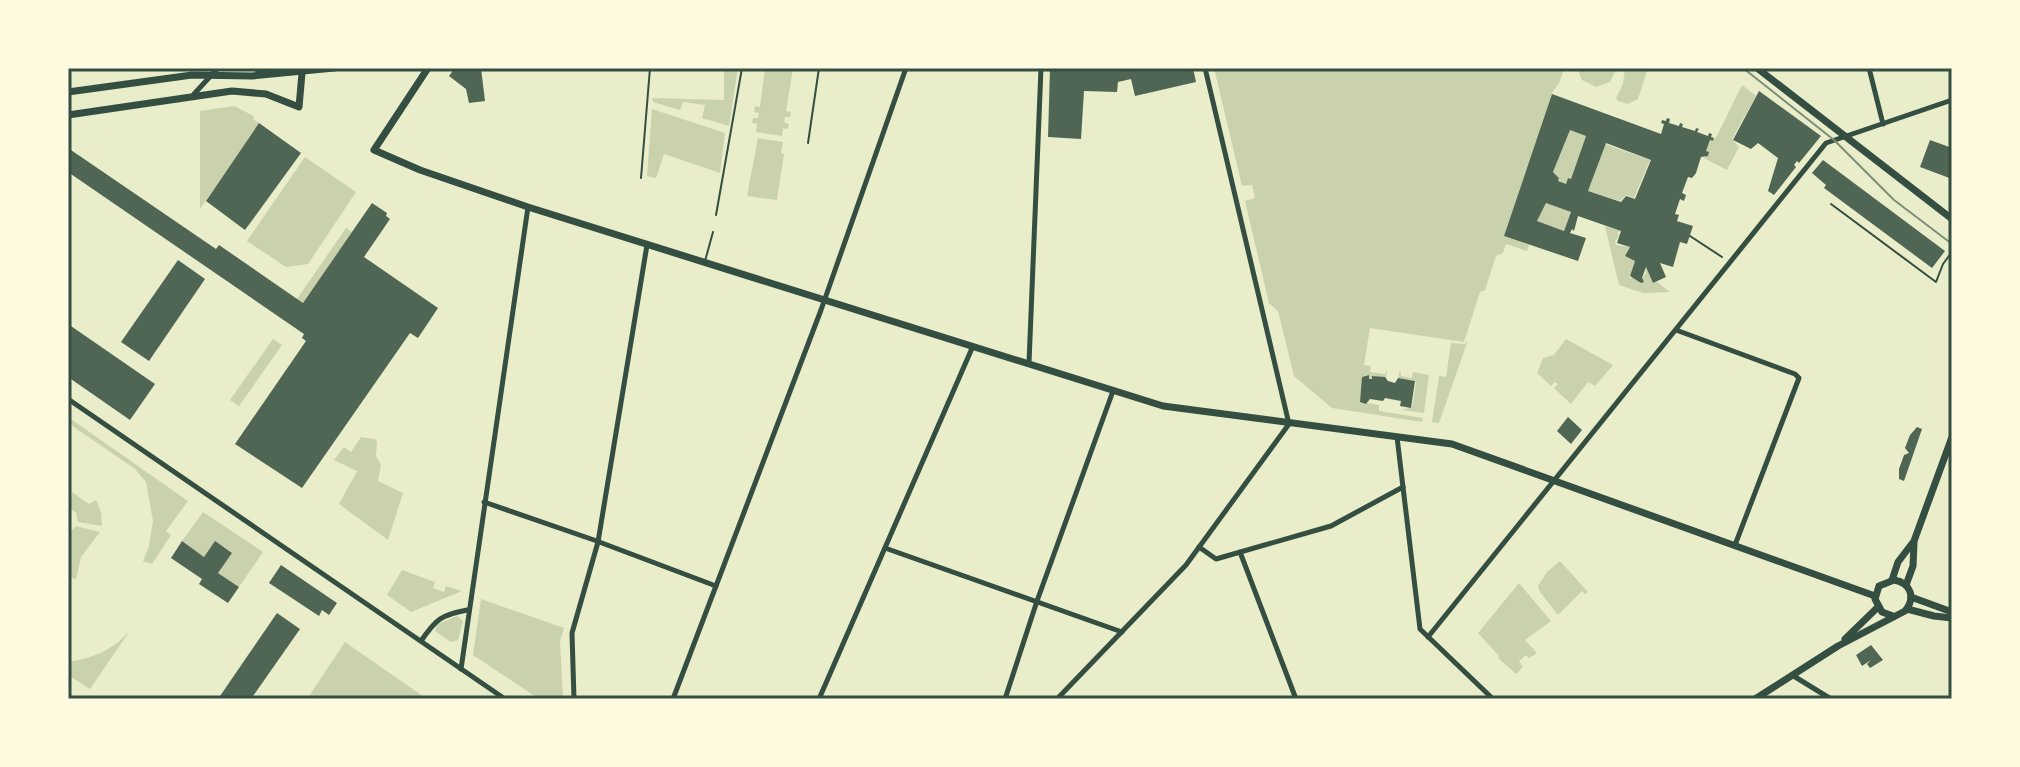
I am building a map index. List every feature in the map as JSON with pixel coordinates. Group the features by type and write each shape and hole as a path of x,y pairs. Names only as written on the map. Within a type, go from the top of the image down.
{"main road":[{"path":"68,92 216,72 266,75 334,68"},
{"path":"428,68 374,150 420,170 647,245 1163,406 1452,444 1875,596"},
{"path":"1757,68 1952,219"},
{"path":"68,115 214,92 254,92 299,107 302,73"},
{"path":"1892,580 1898,562 1914,541 1952,437"},
{"path":"1907,609 1911,597 1906,585 1913,566 1914,541"},
{"path":"1893,616 1878,607 1875,596 1879,586 1892,580 1906,585"},
{"path":"1911,597 1952,615"},
{"path":"1838,646 1878,607"},
{"path":"1755,699 1838,646 1907,609 1934,616 1952,615"}],"street":[{"path":"254,68 266,75"},
{"path":"673,699 825,299 906,68"},
{"path":"1029,363 1041,68"},
{"path":"1057,699 1186,565 1289,424 1205,68"},
{"path":"1869,68 1883,124"},
{"path":"194,94 216,72"},
{"path":"1428,637 1826,143 1952,100"},
{"path":"461,669 467,610 528,207"},
{"path":"574,699 572,633 598,542 647,245"},
{"path":"1676,329 1799,378 1735,545"},
{"path":"819,699 973,346"},
{"path":"1005,699 1113,390"},
{"path":"68,399 505,699"},
{"path":"1397,437 1420,629 1492,699"},
{"path":"1199,547 1216,559 1331,526 1403,487"},
{"path":"484,502 716,586"},
{"path":"885,548 1122,632"},
{"path":"1240,552 1296,699"},
{"path":"421,641 435,620 467,610"},
{"path":"1792,675 1831,699"}],"lane":[{"path":"641,178 650,68"},
{"path":"716,215 742,68"},
{"path":"808,143 819,68"},
{"path":"1831,204 1936,282 1952,252"},
{"path":"705,263 713,232"}],"path":[{"path":"1690,236 1730,263"}],"green space":[{"path":"724,68 738,68 729,126 702,118 705,105 683,102 680,110 653,102 652,98 724,100"},
{"path":"765,68 793,68 786,111 791,112 790,117 785,117 784,122 789,124 788,129 783,128 782,136 756,132 757,124 752,123 753,118 758,118 759,113 754,112 755,106 760,107"},
{"path":"1214,68 1564,69 1553,91 1504,236 1529,245 1527,251 1506,244 1503,253 1496,256 1485,290 1480,292 1464,342 1370,328 1364,365 1371,366 1370,372 1385,374 1387,368 1386,378 1373,376 1369,379 1369,375 1363,376 1360,402 1379,405 1379,411 1423,418 1422,422 1332,408 1294,376 1278,311 1269,303 1245,201 1255,198 1252,185 1242,186"},
{"path":"1577,68 1616,69 1610,82 1596,87 1582,80"},
{"path":"1625,68 1648,68 1638,99 1628,104 1616,98 1623,84"},
{"path":"1742,85 1756,96 1732,139 1739,147 1727,170 1704,158 1709,153 1706,151 1710,140 1713,141 1718,134"},
{"path":"234,106 254,116 253,119 259,123 200,209 200,111"},
{"path":"652,109 725,133 720,173 664,154 656,178 647,176"},
{"path":"1570,130 1586,136 1571,179 1568,178 1566,184 1558,181 1553,172"},
{"path":"758,138 783,142 777,200 747,196"},
{"path":"1605,144 1650,160 1634,198 1626,195 1620,201 1588,191"},
{"path":"305,157 356,192 308,264 286,267 247,241"},
{"path":"1546,203 1571,212 1564,231 1537,221"},
{"path":"1605,226 1621,231 1617,233 1616,245 1630,247 1625,256 1635,261 1629,278 1642,278 1646,267 1653,283 1657,282 1670,292 1643,293 1619,285"},
{"path":"346,228 352,232 303,303 297,299"},
{"path":"273,339 282,345 239,406 230,400"},
{"path":"1566,339 1613,365 1595,386 1588,382 1571,404 1554,388 1558,384 1555,382 1551,386 1537,373 1543,358 1554,355"},
{"path":"1468,340 1439,423 1432,422 1439,376 1446,377 1451,343 1465,344"},
{"path":"1400,370 1401,376 1412,378 1413,372 1429,375 1424,413 1402,410 1412,407 1416,383 1398,378"},
{"path":"68,417 188,501 166,531 171,535 152,564 143,561 153,521 146,482 135,469 68,423"},
{"path":"361,437 377,442 376,456 381,465 378,481 403,493 388,540 339,504 357,471 334,460 344,447 351,452"},
{"path":"72,492 89,504 96,500 102,526 78,522 76,513 69,507"},
{"path":"203,512 263,552 239,587 218,573 231,552 215,542 204,557 182,541"},
{"path":"76,526 100,532 81,557 76,579 68,577 68,534"},
{"path":"1560,561 1588,592 1585,594 1582,591 1558,615 1538,586 1547,572"},
{"path":"402,570 435,582 433,588 444,592 446,586 462,591 411,612 387,595"},
{"path":"1519,583 1551,621 1525,640 1537,653 1529,658 1526,655 1519,661 1523,667 1516,674 1478,633"},
{"path":"481,599 564,628 560,641 563,699 539,699 473,655"},
{"path":"457,616 463,621 458,640 451,642 435,631 438,624"},
{"path":"131,629 90,689 68,675 68,662 103,652"},
{"path":"345,642 427,699 307,699"}],"building":[{"path":"455,68 481,68 485,101 469,103 466,89 449,76"},
{"path":"1050,68 1193,68 1196,82 1135,96 1131,79 1118,82 1117,92 1084,91 1081,139 1048,137"},
{"path":"1759,91 1821,136 1799,163 1797,161 1796,167 1774,195 1768,191 1778,158 1758,143 1751,149 1733,140"},
{"path":"1552,94 1661,134 1662,120 1666,121 1667,118 1670,119 1669,123 1679,126 1680,123 1682,127 1695,131 1699,129 1697,132 1708,136 1712,134 1714,138 1706,151 1709,152 1708,156 1701,157 1696,173 1692,178 1688,177 1682,193 1686,195 1684,201 1680,199 1675,214 1679,215 1677,221 1693,226 1687,244 1680,242 1673,267 1660,263 1666,277 1653,283 1646,267 1642,278 1644,282 1630,276 1635,261 1625,256 1630,247 1617,243 1621,231 1578,216 1574,231 1572,229 1570,233 1586,238 1578,261 1504,236","holes":["1570,130 1586,136 1571,179 1568,178 1566,184 1558,181 1553,172","1606,143 1651,160 1635,199 1626,196 1621,202 1588,191","1546,203 1571,212 1564,231 1537,221"]},
{"path":"259,123 301,153 245,230 206,201"},
{"path":"1930,140 1952,148 1952,179 1920,167"},
{"path":"68,148 216,249 219,245 303,303 372,203 387,213 390,219 364,257 438,308 418,338 410,333 302,488 235,444 306,341 302,338 304,334 68,172"},
{"path":"1823,160 1945,251 1932,268 1824,188 1826,185 1812,173"},
{"path":"178,260 205,279 149,361 121,342"},
{"path":"68,324 155,384 130,420 68,377"},
{"path":"1369,375 1369,379 1372,376 1385,377 1395,383 1398,378 1415,381 1411,408 1400,406 1401,401 1385,398 1383,401 1370,399 1366,404 1360,402 1362,377"},
{"path":"1568,417 1582,430 1571,444 1557,431"},
{"path":"1917,427 1922,429 1904,481 1899,479 1899,469 1904,455 1909,453 1905,448 1910,435"},
{"path":"182,541 204,557 215,541 232,553 218,573 239,587 228,603 199,584 202,579 171,558"},
{"path":"281,565 337,603 329,615 322,610 319,616 269,583"},
{"path":"277,613 300,629 251,699 218,699"},
{"path":"1871,645 1883,660 1870,668 1867,664 1871,660 1862,666 1856,655"}],"tram line":[{"path":"1743,68 1834,140 1894,200 1952,244"}]}
